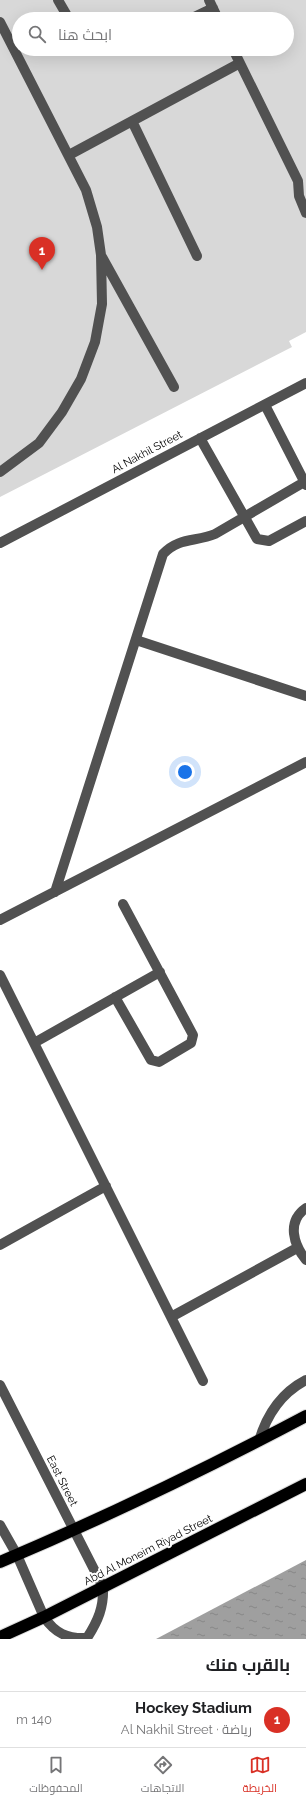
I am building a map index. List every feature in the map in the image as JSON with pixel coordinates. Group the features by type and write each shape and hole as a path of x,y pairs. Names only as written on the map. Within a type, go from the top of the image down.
{"highway":[{"path":"0,1562 74,1530 259,1441 306,1416"},
{"name":"Abd Al Moneim Riyad Street","path":"0,1637 44,1617 306,1484"}],"street":[{"path":"58,0 65,12"},
{"path":"200,12 211,4"},
{"path":"0,22 12,45"},
{"path":"0,472 39,443 62,412 81,379 94,342 102,304 101,255 97,227 86,190 18,56"},
{"path":"236,56 302,184 299,196 306,213"},
{"path":"69,155 240,63"},
{"path":"132,121 197,256"},
{"path":"101,255 174,387"},
{"name":"Al Nakhil Street","path":"0,543 306,383"},
{"path":"55,892 163,554 170,547 179,542 208,537 306,482 265,405"},
{"path":"200,438 257,539 265,542 269,541 306,521"},
{"path":"136,640 306,696"},
{"path":"0,920 306,762"},
{"path":"115,997 151,1060 159,1062 191,1043 193,1034 124,904"},
{"path":"34,1043 160,972"},
{"path":"0,975 203,1381"},
{"path":"0,1245 106,1186"},
{"path":"306,1208 296,1221 294,1235 297,1248 306,1260"},
{"path":"171,1317 297,1248"},
{"path":"259,1441 263,1427 278,1402 288,1392 306,1380"},
{"name":"East Street","path":"0,1385 103,1587"},
{"path":"0,1525 17,1555 44,1617 58,1632 67,1637 87,1638 98,1620 102,1609 103,1587"}],"shaded area":[{"path":"0,0 306,0 306,332 289,341 292,347 0,497"}],"water":[{"path":"306,1560 306,1639 156,1639"}],"place":[{"name":"Hockey Stadium","path":"42,270"}]}
